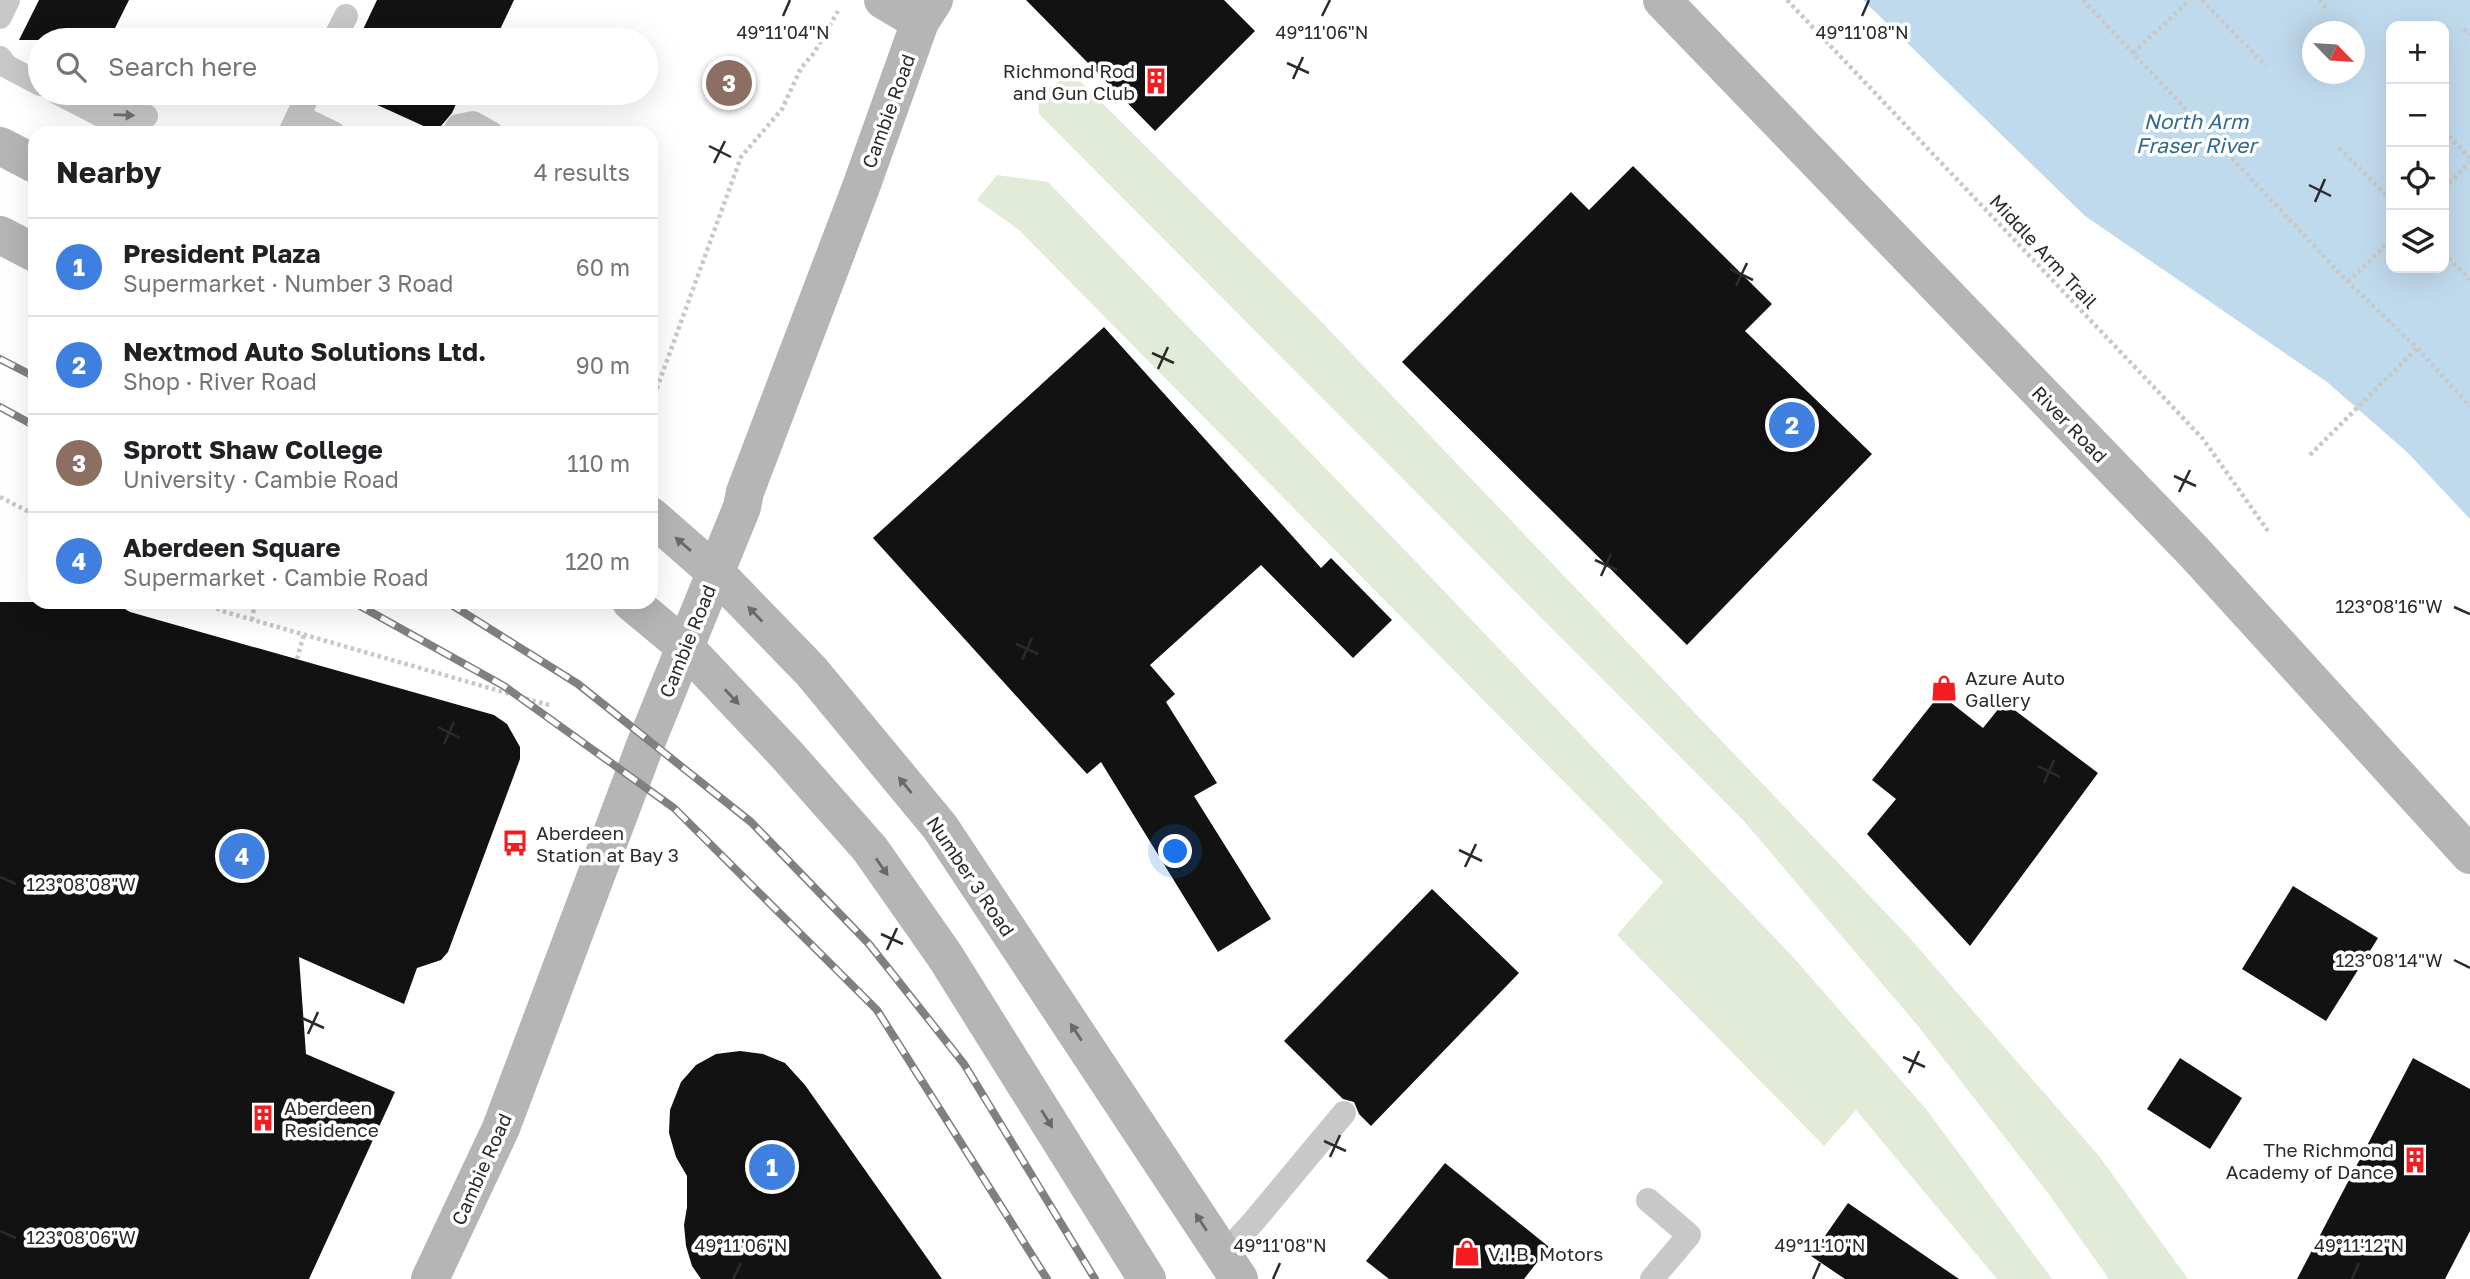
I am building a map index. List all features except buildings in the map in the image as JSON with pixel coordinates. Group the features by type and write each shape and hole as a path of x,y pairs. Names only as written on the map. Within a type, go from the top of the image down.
{"main road":[{"path":"883,0 927,11"},
{"name":"River Road","path":"1662,0 2194,552 2470,855"},
{"name":"Cambie Road","path":"430,1279 501,1128 644,748 742,507 745,492 927,11"},
{"path":"0,146 28,160"},
{"path":"0,235 28,249"},
{"name":"Number 3 Road","path":"658,522 715,572 831,694 940,827 1231,1267"},
{"path":"639,609 685,647 786,754 870,849 945,957 1147,1279"}],"lane":[{"path":"0,17 8,0"},
{"path":"340,28 346,16"},
{"path":"0,58 6,66 28,78"},
{"path":"81,105 101,115 146,116"},
{"path":"294,125 303,105"},
{"path":"458,126 473,123 478,126"},
{"path":"1231,1267 1254,1221 1344,1113"},
{"path":"1648,1200 1689,1235 1652,1279"}],"path":[{"path":"658,385 741,157 782,109 801,68 814,53 844,0"},
{"name":"Middle Arm Trail","path":"1787,0 2203,439 2268,531"},
{"path":"2083,0 2348,282 2417,348 2470,405"},
{"path":"2179,0 2184,5"},
{"path":"2133,53 2190,0"},
{"path":"2202,0 2266,66"},
{"path":"2319,0 2327,9"},
{"path":"2464,29 2470,35"},
{"path":"2449,137 2470,160 2449,183"},
{"path":"2339,148 2386,195"},
{"path":"2348,282 2386,245"},
{"path":"2449,258 2470,280"},
{"path":"2310,455 2417,348"},
{"path":"0,497 28,511"},
{"path":"218,609 552,706"},
{"path":"252,620 254,609"},
{"path":"297,659 304,635"}],"green space":[{"path":"1072,73 1312,312 1908,936 2099,1156 2188,1279 2109,1279 2048,1193 1918,1026 1743,820 1039,114 1038,95"},
{"path":"997,175 1048,182 1424,570 1793,957 1926,1109 2052,1279 1997,1279 1856,1110 1824,1146 1617,935 1663,882 1019,230 977,200"}],"water":[{"name":"North Arm Fraser River","path":"1863,0 2470,0 2470,519 2407,452 2327,382 2085,216"}],"railway":[{"path":"0,359 28,373"},
{"path":"0,407 28,422"},
{"path":"366,609 504,686 674,808 877,1010 1047,1279"},
{"path":"458,609 578,684 751,822 869,944 964,1064 1095,1279"}],"place":[{"name":"Richmond Rod and Gun Club","path":"1156,81"},
{"name":"Sprott Shaw College","path":"729,83"},
{"name":"Nextmod Auto Solutions Ltd.","path":"1792,425"},
{"name":"Azure Auto Gallery","path":"1944,688"},
{"name":"Aberdeen Station at Bay 3","path":"515,843"},
{"name":"Aberdeen Square","path":"242,856"},
{"name":"Aberdeen Residence","path":"263,1118"},
{"name":"The Richmond Academy of Dance","path":"2415,1160"},
{"name":"President Plaza","path":"772,1167"},
{"name":"V.I.B. Motors","path":"1467,1253"}]}
